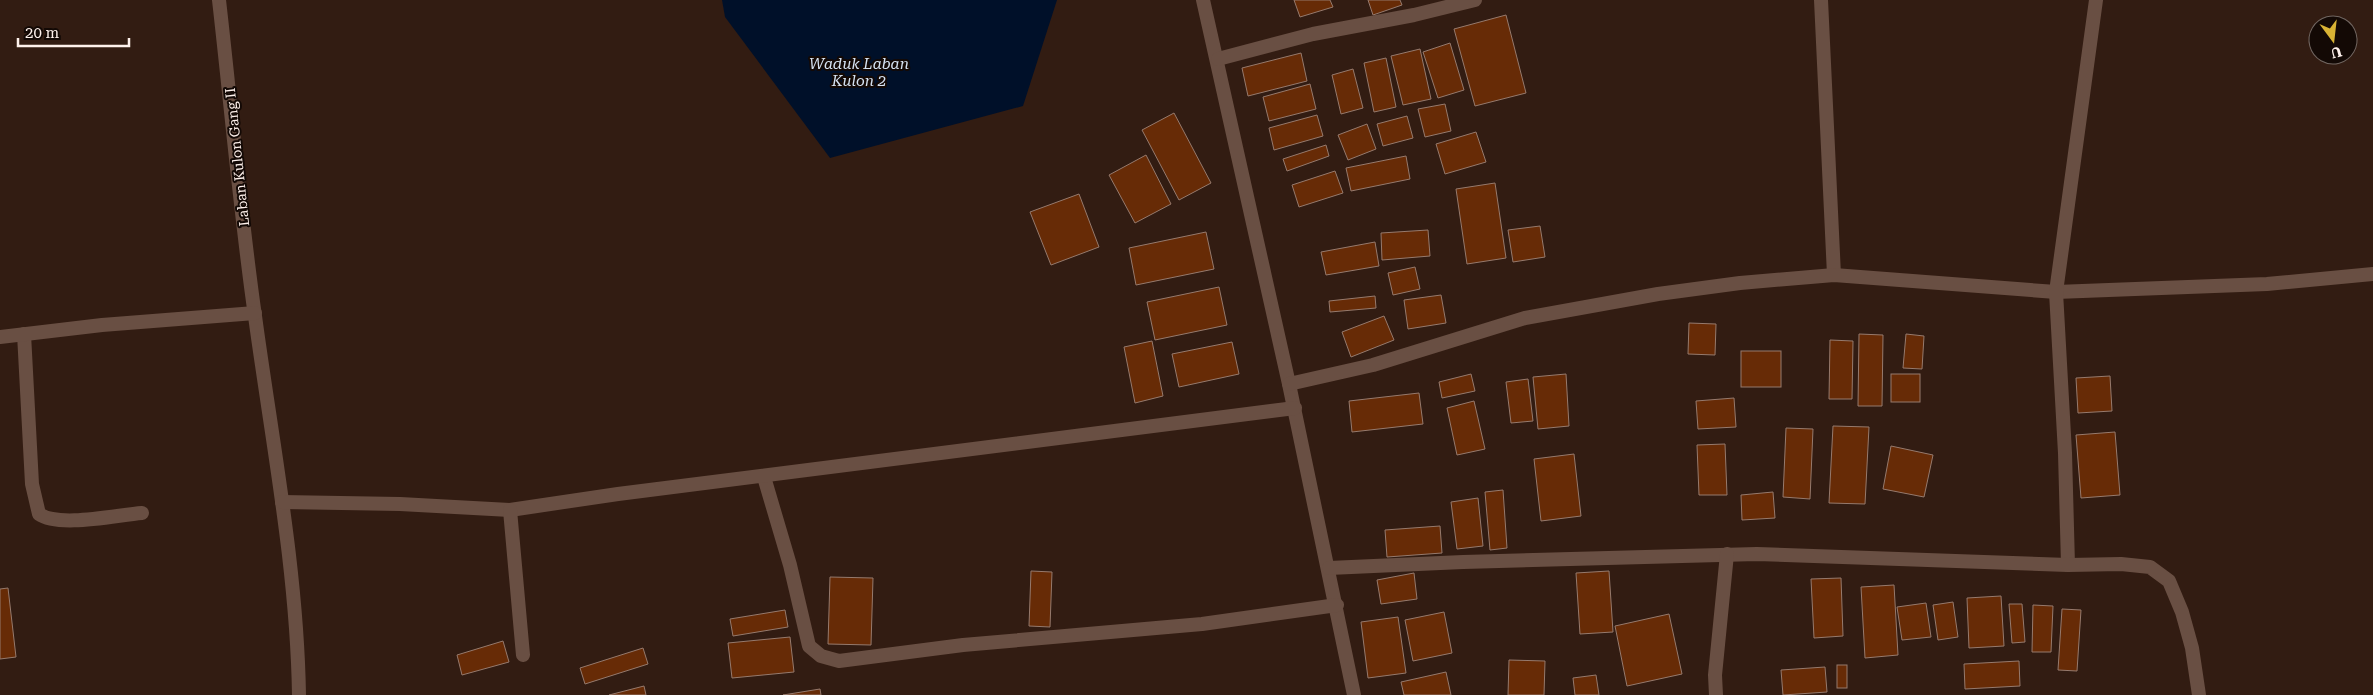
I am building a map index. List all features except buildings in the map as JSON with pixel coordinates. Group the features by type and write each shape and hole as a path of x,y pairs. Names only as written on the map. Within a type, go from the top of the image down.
{"street":[{"name":"Laban Kulon Gang II","path":"219,0 254,313 282,502 298,640 299,695"},
{"path":"1203,0 1218,59 1295,408 1354,695"},
{"path":"1218,59 1313,34 1414,15 1475,0"},
{"path":"1821,0 1834,275"},
{"path":"2068,565 2065,453 2056,292 2096,0"},
{"path":"1289,384 1373,365 1525,318 1658,294 1740,283 1834,275 2056,292 2267,284 2373,274"},
{"path":"0,337 102,325 254,313"},
{"path":"24,334 32,484 39,514 46,520 64,521 142,513"},
{"path":"282,502 400,504 510,510 618,494 764,477 1295,408"},
{"path":"764,477 790,565 809,646 821,656 839,661 963,645 1202,624 1337,606"},
{"path":"510,510 523,655"},
{"path":"1716,695 1715,675 1727,554"},
{"path":"1329,568 1472,561 1727,554 2068,565 2122,564 2150,567 2169,581 2182,612 2192,648 2199,695"}],"water":[{"name":"Waduk Laban Kulon 2","path":"722,0 1057,0 1023,106 830,158 725,17"}]}
